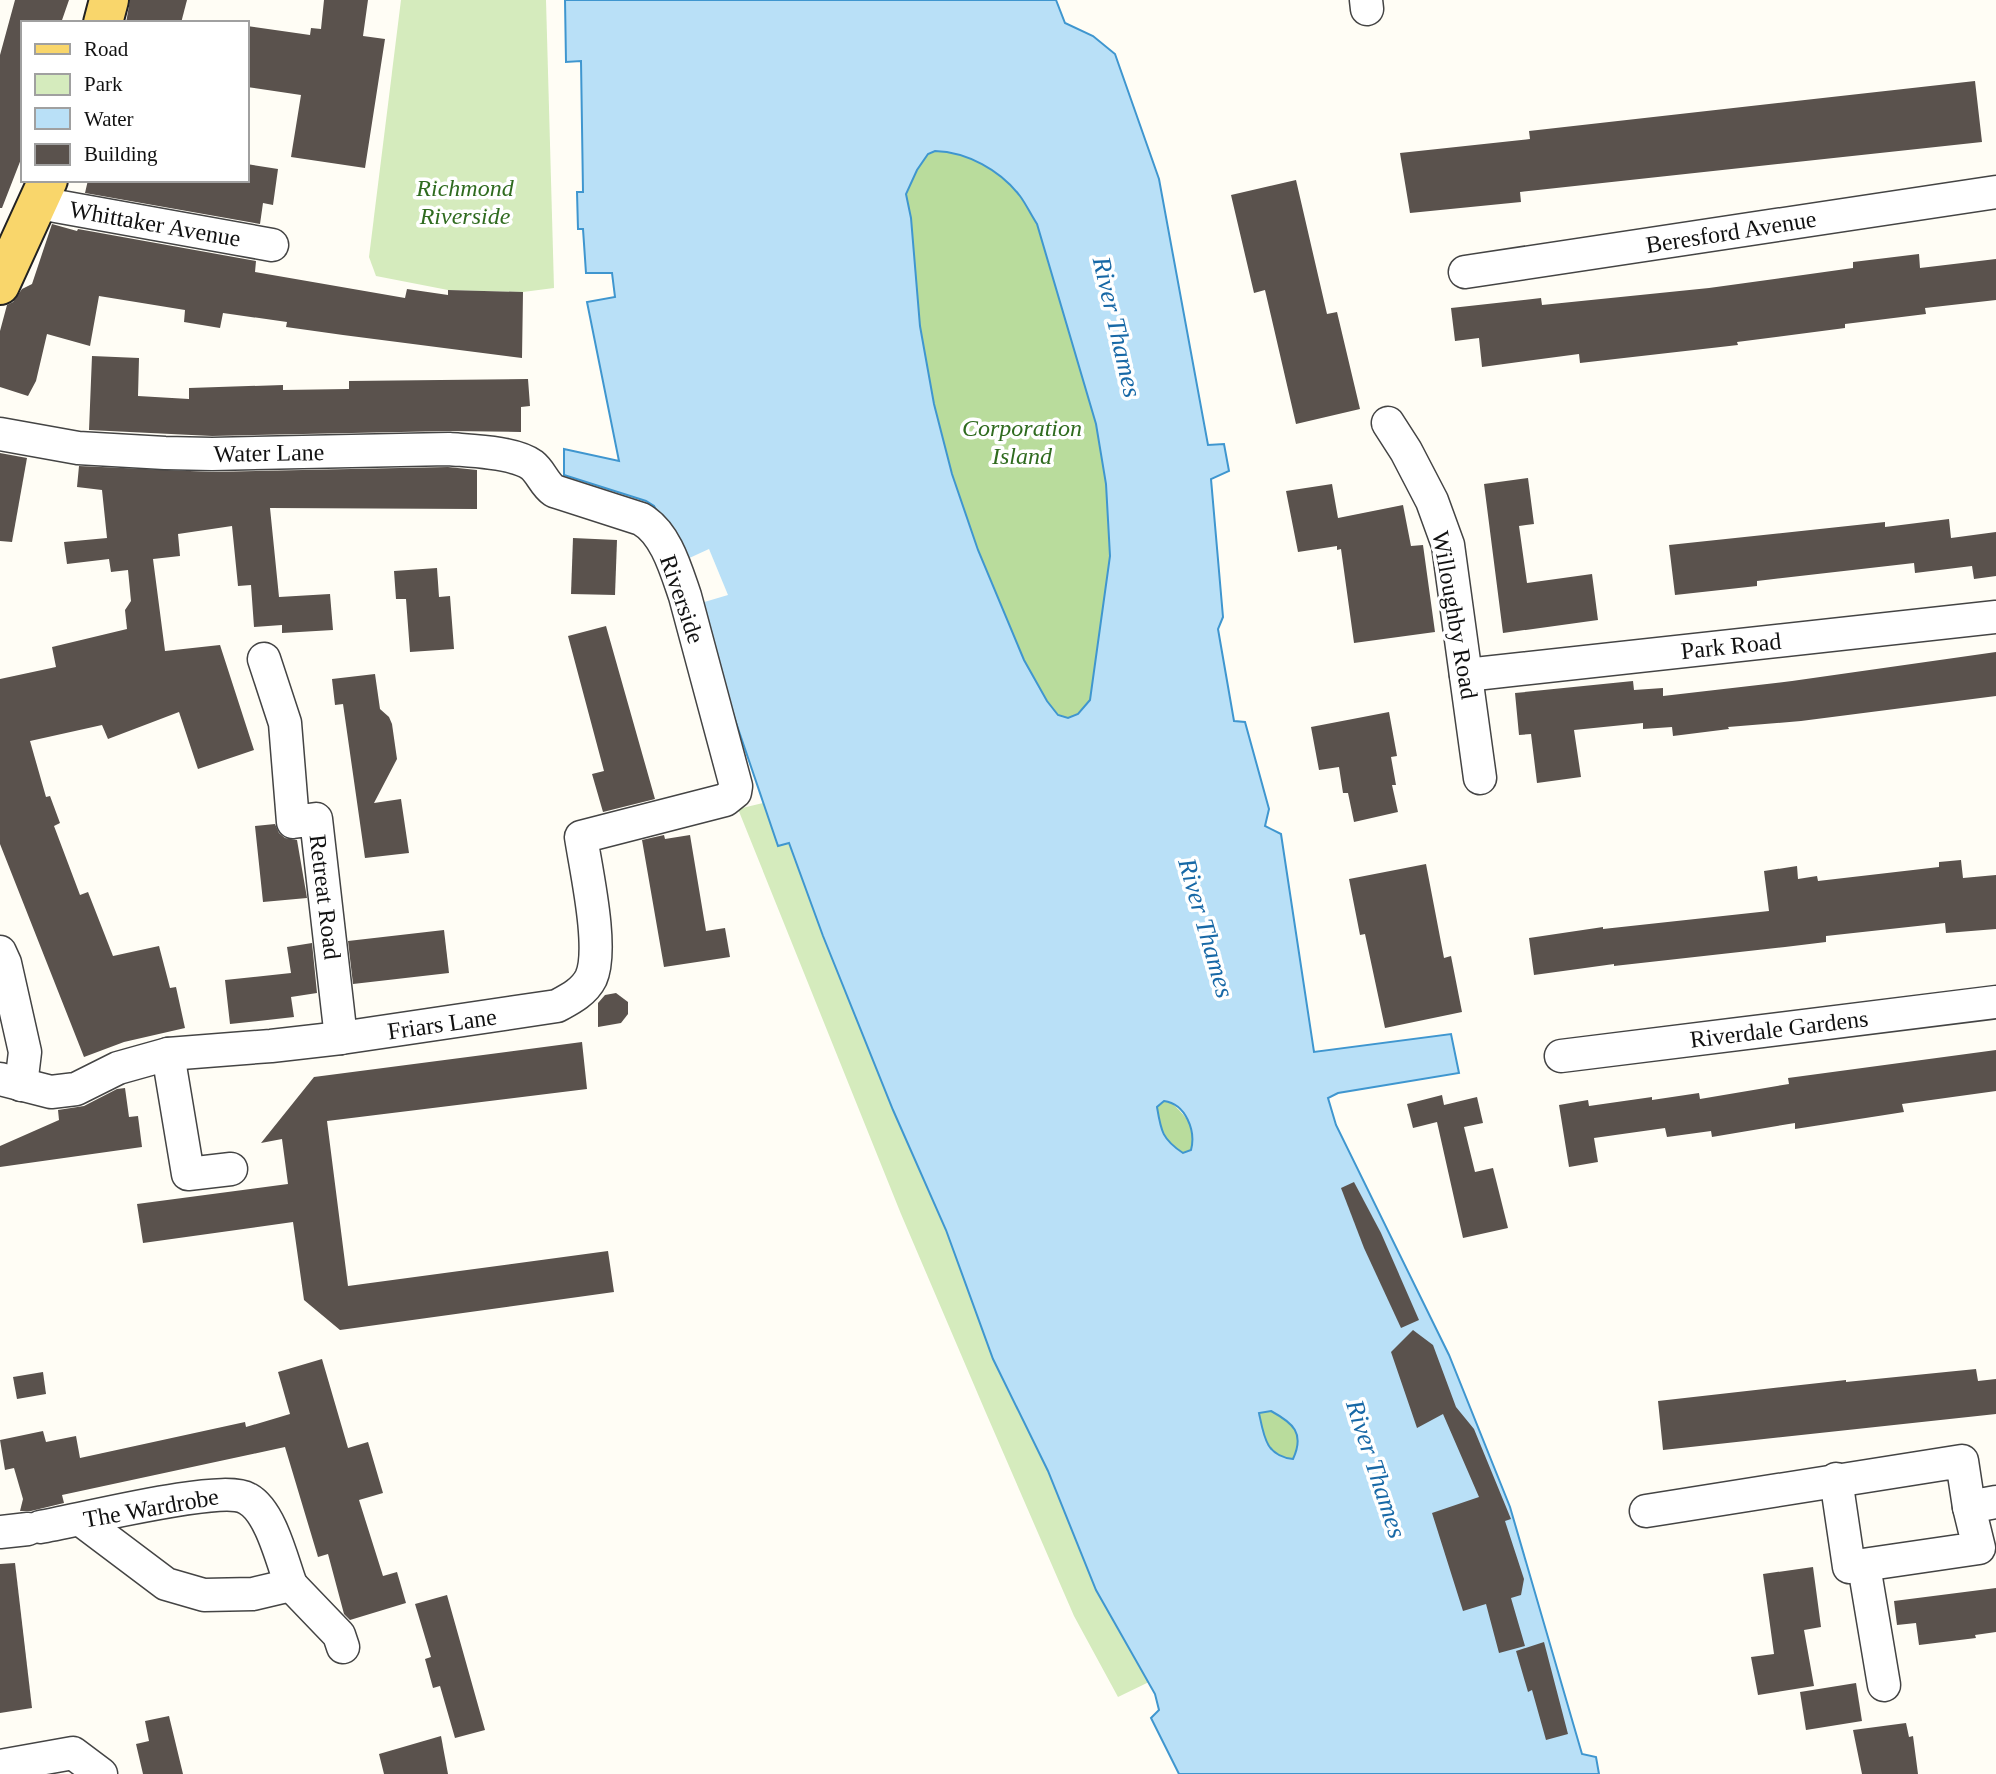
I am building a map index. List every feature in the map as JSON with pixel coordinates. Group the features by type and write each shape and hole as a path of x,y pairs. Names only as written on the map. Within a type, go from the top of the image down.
{"main road":[{"path":"104,21 109,0"},
{"path":"0,285 43,192"}],"street":[{"name":"Whittaker Avenue","path":"43,192 272,245"},
{"name":"Beresford Avenue","path":"1465,272 1996,192"},
{"name":"Willoughby Road","path":"1388,423 1432,501 1448,545 1480,778"},
{"name":"Water Lane","path":"0,434 78,448 165,453 449,449 522,460 536,468"},
{"name":"Riverside","path":"536,468 548,487 554,491 641,519 660,537 685,596 736,786 735,792 725,800"},
{"name":"Park Road","path":"1466,675 1996,617"},
{"name":"Retreat Road","path":"264,659 285,723 293,822 316,819 341,1038"},
{"name":"Friars Lane","path":"11,1082 51,1092 76,1089 118,1068 168,1054 341,1038 557,1006 577,995 591,978 597,939 581,836 725,800"},
{"path":"0,952 5,963 25,1052 11,1082"},
{"name":"Riverdale Gardens","path":"1561,1056 1996,1002"},
{"path":"168,1054 188,1174 231,1169"},
{"path":"1646,1511 1836,1479 1962,1461 1983,1505 1979,1548 1849,1567 1836,1479"},
{"name":"The Wardrobe","path":"23,1529 81,1520 170,1500 226,1494 248,1498 266,1519 291,1585"},
{"path":"81,1520 166,1584 204,1595 253,1594 291,1585 339,1635 343,1647"},
{"path":"1864,1566 1884,1685"},
{"path":"0,1766 73,1753 100,1774"}],"green space":[{"name":"Richmond Riverside","path":"401,0 546,0 554,288 523,292 448,290 376,276 369,257"},
{"name":"Corporation Island","path":"935,151 971,159 1003,178 1020,196 1037,224 1096,424 1106,484 1110,556 1090,700 1078,714 1068,718 1058,715 1047,701 1024,660 978,550 952,474 934,404 920,326 911,218 906,194 917,170 928,154"},
{"path":"763,803 778,846 788,842 893,1110 946,1230 993,1359 1048,1471 1096,1590 1149,1682 1118,1697 1074,1616 986,1413 901,1214 738,809"},
{"path":"1164,1101 1171,1102 1192,1128 1191,1150 1183,1153 1164,1134 1157,1107"},
{"path":"1271,1411 1295,1430 1298,1442 1294,1459 1277,1454 1268,1444 1259,1413"}],"water":[{"name":"River Thames","path":"565,0 1056,0 1065,23 1093,36 1115,54 1159,179 1208,445 1224,444 1229,471 1211,479 1223,617 1218,629 1234,721 1245,722 1269,809 1265,826 1281,834 1314,1052 1451,1034 1459,1073 1338,1093 1328,1098 1336,1125 1449,1355 1510,1507 1582,1754 1596,1757 1599,1774 1179,1774 1151,1718 1159,1710 1155,1694 1096,1590 1048,1471 993,1359 946,1230 893,1110 789,843 778,846 685,560 654,506 646,501 564,475 564,449 619,461 587,302 615,297 612,273 586,273 583,229 578,229 577,192 583,192 581,61 566,62","holes":["935,151 971,159 1003,178 1020,196 1037,224 1096,424 1106,484 1110,556 1090,700 1078,714 1068,718 1058,715 1047,701 1024,660 978,550 952,474 934,404 920,326 911,218 906,194 917,170 928,154","1164,1101 1172,1103 1184,1113 1192,1135 1191,1150 1183,1153 1167,1139 1161,1128 1157,1107","1271,1411 1295,1430 1298,1442 1293,1459 1277,1454 1268,1444 1259,1413"]}],"pier":[{"path":"709,549 728,595 701,603 685,560"}],"building":[{"path":"15,0 69,0 62,21 21,21 21,159 2,208 0,208 0,55"},
{"path":"130,0 187,0 182,21 126,21"},
{"path":"324,0 368,0 363,36 385,39 365,168 291,157 301,95 248,87 248,26 310,35 311,28 321,29"},
{"path":"1975,81 1982,142 1520,192 1521,202 1410,213 1400,153 1530,139 1529,131"},
{"path":"248,164 278,169 273,205 263,203 260,224 85,193 88,182 248,182"},
{"path":"1296,180 1327,314 1337,312 1360,409 1296,424 1265,290 1254,293 1231,195"},
{"path":"52,224 77,231 78,229 256,261 255,272 405,298 407,289 448,295 448,290 523,292 522,358 286,327 287,322 223,313 220,328 184,322 185,310 99,296 90,346 47,334 36,381 28,396 0,387 0,331 7,305 13,302 22,289 32,284"},
{"path":"1919,254 1920,268 1996,259 1996,300 1925,308 1926,314 1845,324 1845,328 1737,342 1738,345 1580,363 1579,354 1482,367 1479,338 1455,341 1451,308 1541,298 1542,305 1709,288 1853,268 1853,262"},
{"path":"92,356 139,358 138,396 189,399 189,388 283,385 283,390 349,389 349,381 528,379 530,406 521,407 521,432 212,436 89,430"},
{"path":"0,453 27,458 12,542 0,541"},
{"path":"79,466 212,472 448,467 477,470 477,509 270,508 279,597 330,594 333,630 282,633 282,625 254,627 251,585 238,586 232,526 178,534 180,556 153,559 165,651 220,645 254,750 198,769 179,712 108,739 102,725 30,741 46,797 50,796 60,823 54,826 80,895 88,892 113,956 159,946 170,988 176,987 185,1028 124,1042 84,1057 0,844 0,679 56,667 52,647 127,629 125,610 131,601 128,570 111,572 109,559 67,564 64,542 107,538 102,490 77,487"},
{"path":"1528,478 1534,524 1519,526 1527,583 1592,574 1598,620 1503,633 1484,484"},
{"path":"1332,484 1338,518 1403,505 1411,546 1423,545 1435,632 1354,643 1341,549 1337,550 1337,546 1298,552 1286,491"},
{"path":"1949,519 1951,538 1996,532 1996,576 1974,579 1972,566 1915,573 1914,563 1757,581 1757,586 1675,595 1669,545 1885,522 1885,527"},
{"path":"573,538 617,540 615,595 571,594"},
{"path":"437,568 439,597 450,596 454,649 410,652 406,599 396,599 394,571"},
{"path":"606,626 655,799 603,812 592,774 604,771 568,636"},
{"path":"1996,652 1996,696 1801,721 1728,727 1729,729 1673,736 1672,727 1643,729 1643,723 1574,730 1581,777 1537,783 1531,734 1519,735 1515,693 1633,681 1634,690 1663,688 1663,696"},
{"path":"375,674 380,709 392,724 397,759 374,803 401,799 409,853 365,858 343,704 335,705 332,679"},
{"path":"1389,712 1397,756 1391,757 1396,785 1392,785 1398,812 1354,822 1348,793 1343,793 1339,767 1319,770 1311,727"},
{"path":"275,824 285,838 297,840 307,898 263,902 255,826"},
{"path":"664,835 665,839 690,835 706,931 725,928 730,957 664,967 642,840"},
{"path":"1961,860 1963,878 1996,875 1996,929 1946,933 1945,923 1826,936 1826,942 1534,975 1529,938 1603,927 1769,911 1764,871 1797,866 1798,879 1817,876 1818,881 1939,867 1939,862"},
{"path":"1426,864 1444,958 1451,956 1462,1012 1385,1028 1365,934 1360,935 1349,879"},
{"path":"444,930 449,973 353,984 348,941"},
{"path":"312,943 317,993 291,997 294,1017 230,1024 225,980 291,973 287,947"},
{"path":"616,993 628,1002 628,1014 621,1023 598,1027 598,1003 605,995"},
{"path":"582,1042 587,1089 327,1121 348,1286 608,1251 614,1292 340,1330 304,1300 293,1222 143,1243 137,1204 288,1184 282,1139 261,1143 314,1077"},
{"path":"1996,1050 1996,1091 1902,1104 1904,1112 1795,1129 1795,1123 1712,1137 1711,1131 1667,1137 1665,1128 1594,1138 1598,1162 1569,1167 1559,1105 1588,1100 1589,1106 1699,1093 1700,1099 1789,1084 1788,1078"},
{"path":"125,1088 129,1117 138,1116 142,1147 0,1167 0,1146 59,1120 58,1110 84,1106 117,1089"},
{"path":"1442,1095 1444,1105 1477,1097 1483,1123 1464,1127 1475,1172 1493,1168 1508,1228 1463,1238 1437,1122 1413,1128 1407,1104"},
{"path":"1354,1182 1381,1233 1419,1320 1401,1328 1364,1248 1341,1188"},
{"path":"1413,1330 1433,1345 1456,1407 1474,1429 1511,1519 1505,1521 1524,1579 1521,1595 1511,1598 1525,1646 1499,1653 1486,1604 1463,1611 1432,1513 1479,1497 1443,1414 1417,1428 1391,1352"},
{"path":"322,1359 348,1448 368,1442 383,1493 359,1500 383,1576 397,1572 406,1603 350,1620 344,1614 328,1554 318,1557 285,1447 62,1495 64,1503 20,1511 23,1499 14,1468 5,1470 0,1440 43,1431 46,1442 76,1436 80,1458 245,1422 246,1427 290,1414 278,1372"},
{"path":"1976,1369 1978,1381 1996,1379 1996,1414 1663,1450 1658,1401"},
{"path":"43,1372 46,1394 17,1399 13,1377"},
{"path":"15,1563 32,1708 0,1713 0,1564"},
{"path":"1813,1567 1821,1627 1804,1630 1814,1686 1758,1695 1751,1657 1774,1654 1763,1574"},
{"path":"1996,1588 1996,1632 1975,1635 1976,1638 1919,1645 1916,1623 1897,1625 1894,1601"},
{"path":"447,1595 485,1730 455,1738 440,1686 433,1688 425,1659 431,1657 415,1604"},
{"path":"1544,1642 1568,1734 1546,1740 1532,1690 1528,1692 1516,1651"},
{"path":"1856,1683 1862,1721 1806,1730 1800,1692"},
{"path":"169,1716 183,1774 143,1774 136,1744 149,1741 145,1721"},
{"path":"1906,1723 1909,1737 1913,1736 1918,1774 1862,1774 1853,1730"},
{"path":"441,1736 448,1774 384,1774 379,1754"}]}
